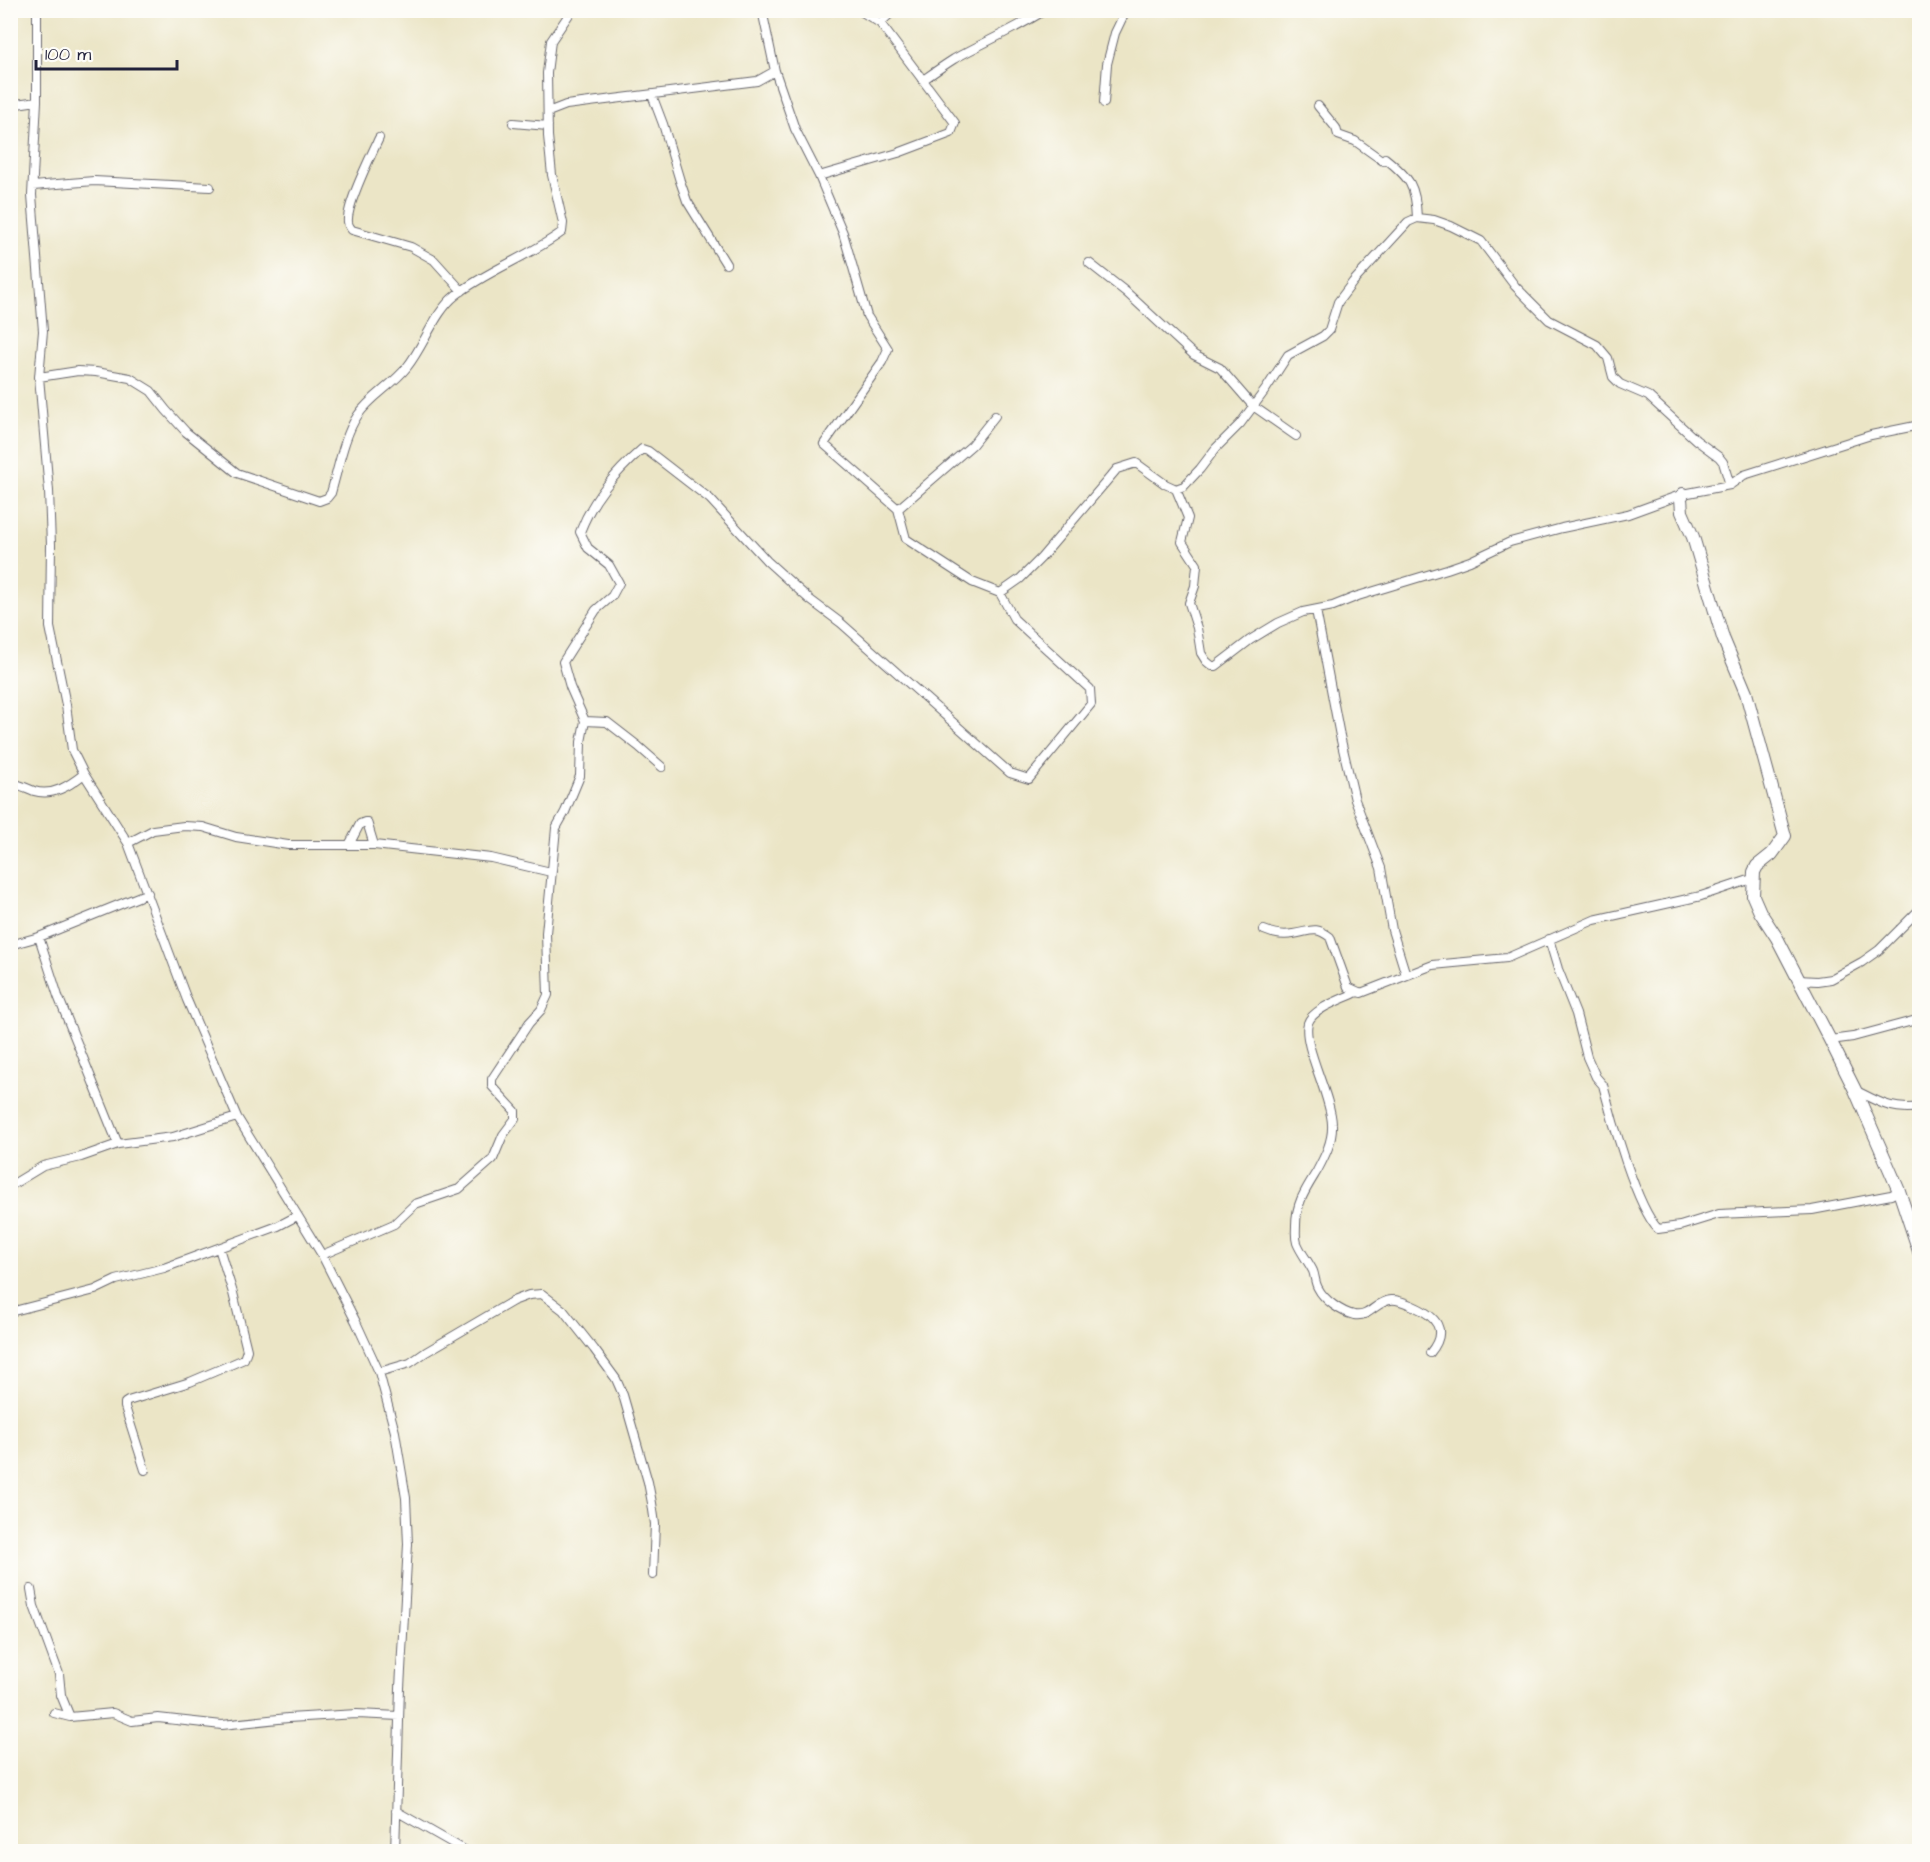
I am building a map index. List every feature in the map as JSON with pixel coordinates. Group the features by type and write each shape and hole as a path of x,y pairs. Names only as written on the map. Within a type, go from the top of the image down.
{"street":[{"path":"37,10 37,101 33,186 43,331 39,377 49,491 50,627 66,705 72,750 84,774 128,843 187,1000 237,1117 322,1255 357,1322 379,1371 395,1432 406,1498 408,1544 395,1851"},
{"path":"39,377 78,371 130,378 151,391 186,432 237,473 319,501 327,498 331,493 348,436 357,416 406,368 453,297 562,232 563,223 552,175 547,73 551,41 572,10"},
{"path":"322,1255 394,1224 415,1204 459,1189 493,1159 503,1135 515,1119 515,1111 492,1086 492,1079 529,1023 541,1010 548,995 546,944 556,828 580,776 581,742 585,721 570,687 563,662 596,610 612,596 619,583 609,566 588,548 579,532 587,512 609,481 642,449 648,451 710,499 767,561 809,599 841,623 1010,773 1029,779 1091,704 1090,689 1014,619 1000,593 972,582 906,539 898,508 824,444 882,362 888,349 867,316 843,233 819,176 795,129 775,71 762,10"},
{"path":"819,176 898,153 951,133 955,123 880,23 859,10"},
{"path":"880,23 894,10"},
{"path":"923,80 954,60 1020,26 1045,10"},
{"path":"1104,104 1107,64 1115,33 1126,10"},
{"path":"548,112 566,105 758,81 775,71"},
{"path":"652,95 687,201 726,264"},
{"path":"10,105 37,101"},
{"path":"1318,106 1336,128 1338,135 1355,141 1383,162 1385,158 1400,170 1413,186 1417,218"},
{"path":"513,123 548,126"},
{"path":"379,138 351,203 349,226 352,230 411,247 434,260 462,291"},
{"path":"33,186 94,181 210,188"},
{"path":"1176,489 1184,486 1215,448 1240,424 1288,355 1323,336 1329,330 1338,302 1353,282 1408,222 1417,218 1426,218 1451,226 1481,242 1515,286 1549,320 1597,345 1608,358 1613,377 1620,384 1648,396 1680,426 1719,457 1723,462 1730,485"},
{"path":"1089,263 1126,292 1194,355 1220,368 1254,406 1296,436"},
{"path":"898,508 972,446 995,416"},
{"path":"1000,593 1020,579 1041,558 1117,469 1136,463 1165,484 1176,489 1188,518 1182,542 1197,565 1195,586 1189,603 1202,653 1206,661 1216,666 1250,640 1278,623 1303,612 1333,606 1470,561 1510,542 1628,514 1683,494 1730,485 1744,475 1871,435 1920,425"},
{"path":"1683,494 1682,512 1693,537 1723,638 1746,693 1785,836 1772,854 1757,866 1752,879 1753,896 1855,1090 1899,1191 1920,1254"},
{"path":"1316,610 1340,736 1355,800 1381,868 1392,930 1406,975"},
{"path":"585,721 607,722 662,767"},
{"path":"10,783 45,792 67,787 84,774"},
{"path":"349,845 360,824 365,822 370,829 374,845"},
{"path":"128,843 153,830 184,826 203,827 225,835 288,845 374,845 491,858 551,872"},
{"path":"1264,930 1276,934 1293,934 1312,929 1324,932 1330,937 1348,987 1361,993 1433,965 1507,958 1594,920 1701,896 1752,879"},
{"path":"10,945 39,937 148,893"},
{"path":"1798,980 1817,981 1831,978 1862,962 1879,950 1920,909"},
{"path":"39,937 58,996 118,1144"},
{"path":"1549,939 1576,1014 1587,1057 1596,1077 1603,1085 1647,1214 1658,1229 1680,1226 1719,1214 1812,1210 1891,1195 1899,1191"},
{"path":"1357,992 1316,1012 1308,1022 1308,1043 1326,1093 1332,1126 1328,1149 1298,1204 1296,1240 1312,1270 1318,1288 1326,1299 1346,1312 1364,1315 1391,1300 1408,1304 1432,1316 1438,1323 1439,1330 1436,1345 1430,1353"},
{"path":"1830,1040 1853,1037 1920,1019"},
{"path":"1855,1090 1888,1106 1904,1109 1920,1107"},
{"path":"10,1186 43,1166 81,1157 118,1144 172,1137 237,1117"},
{"path":"10,1312 95,1290 116,1280 164,1268 278,1226 297,1216"},
{"path":"145,1470 125,1403 190,1382 244,1359 247,1355 233,1293 219,1248"},
{"path":"379,1371 410,1363 513,1301 529,1295 542,1294 552,1300 563,1310 605,1363 623,1395 652,1503 655,1524 653,1575"},
{"path":"31,1589 34,1606 59,1674 61,1695 70,1717"},
{"path":"54,1713 70,1717 113,1713 132,1721 158,1718 222,1725 357,1714 399,1716"},
{"path":"396,1811 468,1851"}]}
